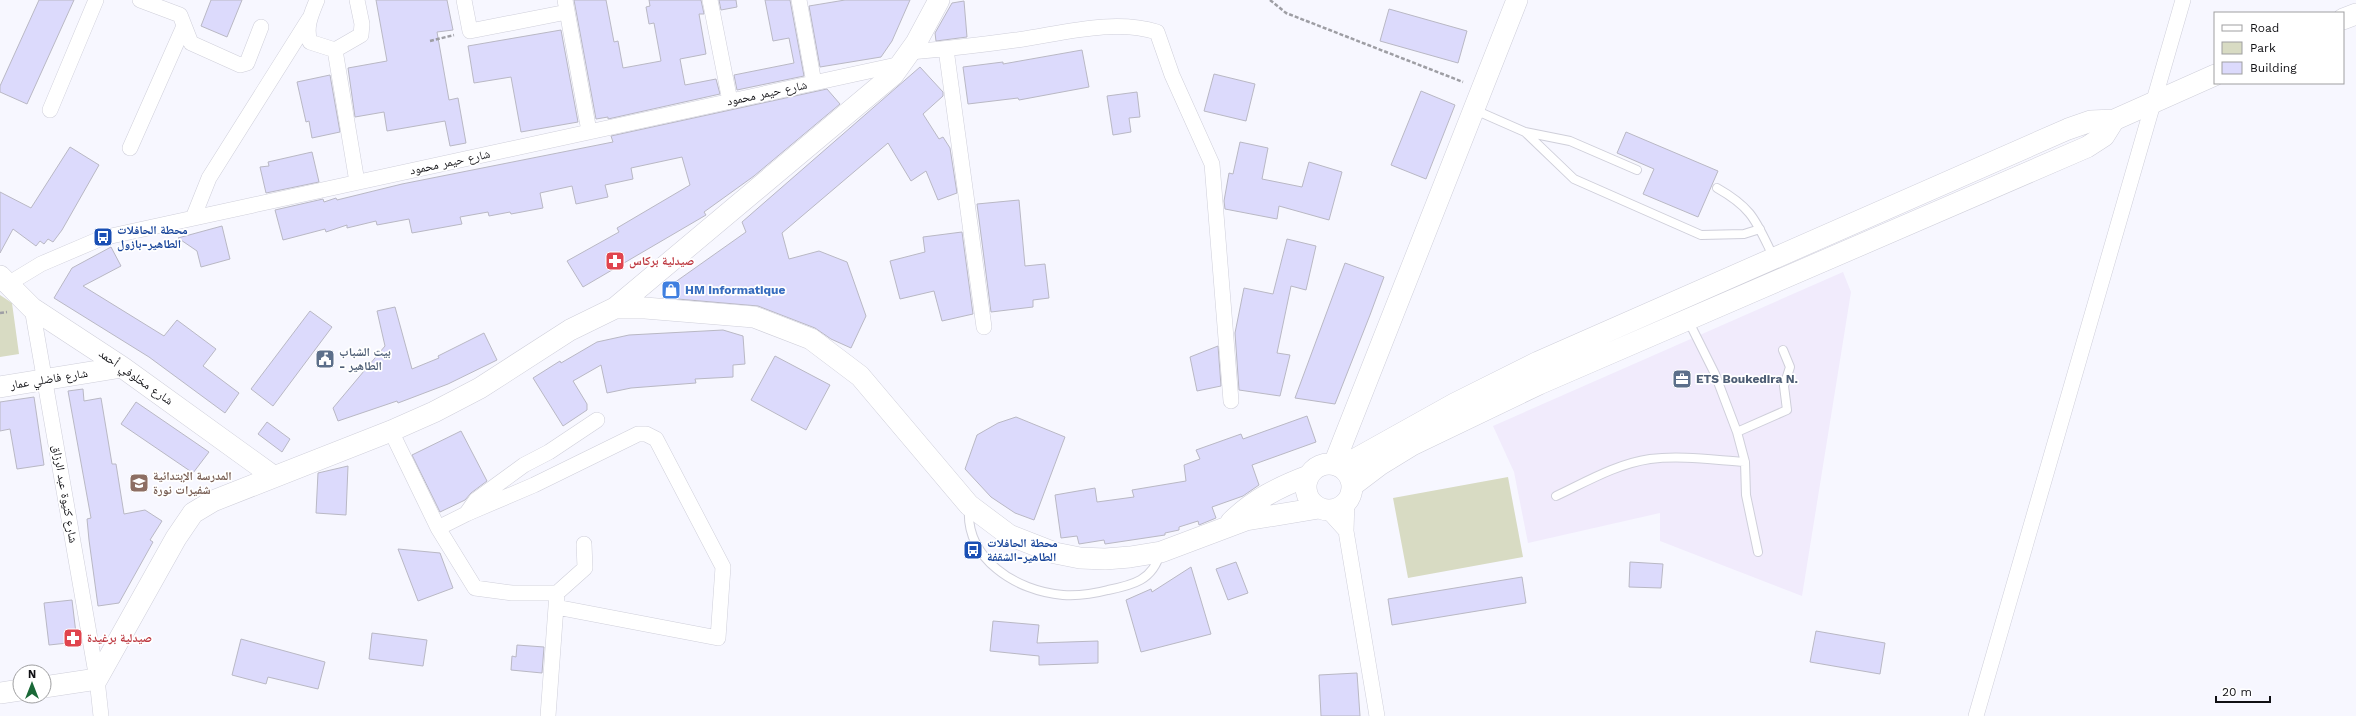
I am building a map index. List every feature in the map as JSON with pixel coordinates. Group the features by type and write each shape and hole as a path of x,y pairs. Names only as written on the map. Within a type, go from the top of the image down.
{"main road":[{"path":"52,686 97,679 176,538 193,513 213,501 391,431 480,388 570,330 615,308 893,75 905,58 939,0"},
{"path":"1337,466 1349,425 1475,110 1517,0"},
{"path":"2344,19 2356,14"},
{"path":"1227,526 1256,500 1284,485 1308,476 1319,466 1337,466 1371,450 1454,404 1538,362 2068,129 2091,121 2114,120 2214,75"},
{"path":"615,308 645,308 754,318 811,339 860,376 969,505 1009,535 1055,553 1105,559 1160,552 1227,526 1282,513 1342,506 1350,494 1381,464 1428,436 1539,384 2087,147 2104,136 2114,120"},
{"name":"شارع مخلوفي أحمد","path":"4,280 32,308 122,367 274,476"},
{"name":"شارع فاضلي عمار","path":"0,387 46,381 122,367"},
{"path":"1349,425 1358,439 1371,450"},
{"path":"1337,466 1350,479 1350,494"},
{"path":"1308,476 1306,483 1308,498 1323,509"},
{"path":"0,693 12,691"}],"street":[{"path":"50,110 96,0"},
{"path":"140,0 180,15 191,43 240,65 247,63 261,27"},
{"path":"192,218 209,178 309,19 317,0"},
{"path":"309,19 307,33 310,42 334,50 361,35 362,24 357,0"},
{"path":"464,0 470,31 566,6 589,132"},
{"path":"710,0 730,101"},
{"path":"799,0 814,83"},
{"path":"1976,716 2095,299 2184,0"},
{"path":"130,148 184,26"},
{"name":"شارع حيمر محمود","path":"4,280 102,238 814,83 905,58 946,49 1098,28 1140,26 1157,32 1172,75 1212,164 1231,400"},
{"path":"946,49 984,327"},
{"path":"334,50 358,182"},
{"name":"شارع كنيوة عبد الرزاق","path":"32,308 97,679 101,716"},
{"path":"466,514 476,500 512,474 597,420"},
{"path":"391,431 438,528 475,588 556,600 718,638 723,567 656,439 646,434 638,434 534,485 466,514 438,528"},
{"path":"1350,494 1346,531 1377,716"},
{"path":"1323,509 1346,531"},
{"path":"548,716 556,600 585,568 584,544"}],"lane":[{"path":"1475,110 1525,132 1570,141 1637,170"},
{"path":"1525,132 1574,179 1701,235 1744,234 1760,229"},
{"path":"1717,188 1737,199 1749,209 1775,259"},
{"path":"1688,319 1716,374 1737,432 1745,462 1746,495 1758,552"},
{"path":"1737,432 1787,410 1784,386 1790,368 1783,350"},
{"path":"1556,496 1608,471 1649,459 1685,458 1745,462"},
{"path":"969,505 969,524 978,551 1002,573 1016,581 1047,592 1079,595 1132,585 1151,573 1160,552"}],"path":[{"path":"1270,0 1286,13 1482,90"},
{"path":"430,41 470,31"}],"shaded area":[{"path":"1843,272 1851,292 1802,596 1660,541 1660,513 1528,543 1514,472 1493,426"}],"green space":[{"path":"0,295 12,303 19,354 0,357"},
{"path":"1508,477 1523,557 1408,578 1393,498"}],"building":[{"path":"39,0 74,0 27,104 0,92 0,86"},
{"path":"211,0 242,0 227,37 201,26"},
{"path":"376,0 447,0 453,30 437,32 449,100 458,98 466,143 450,146 445,121 387,131 384,112 355,117 348,68 387,61"},
{"path":"574,0 606,0 614,42 618,41 623,68 661,61 654,23 649,24 646,7 650,6 649,0 701,0 704,14 699,14 706,54 680,59 685,85 716,79 720,94 608,119 608,117 596,119"},
{"path":"719,0 736,0 737,7 721,10"},
{"path":"765,0 790,0 804,76 737,90 734,75 794,63 789,38 773,41"},
{"path":"845,0 910,0 892,41 881,57 820,67 809,6"},
{"path":"964,1 967,37 936,41 935,33 952,3"},
{"path":"1389,9 1467,31 1458,63 1380,41"},
{"path":"561,30 578,122 521,132 511,77 474,83 468,46"},
{"path":"1082,50 1089,87 1019,100 1018,98 968,104 963,67 1003,62 1003,64"},
{"path":"920,67 943,92 943,96 923,114 939,139 943,137 950,148 957,193 938,200 926,171 911,181 888,143 782,233 789,259 819,251 847,262 866,316 851,348 831,339 815,328 758,306 666,298 664,290 746,232 742,222"},
{"path":"1214,74 1255,84 1246,121 1204,111"},
{"path":"330,75 340,132 312,138 309,121 306,122 297,82"},
{"path":"827,89 840,104 754,176 704,212 706,215 583,287 567,261 619,232 617,228 690,185 682,157 631,168 633,179 605,185 608,197 576,204 572,186 540,193 543,208 511,214 510,212 489,216 488,212 460,217 462,224 412,233 409,219 377,225 376,221 347,228 347,225 326,232 325,229 283,240 275,210 323,199 324,202 336,198 337,200 402,184 613,142 611,136"},
{"path":"1421,91 1455,105 1426,179 1391,165"},
{"path":"1137,92 1140,117 1129,118 1131,132 1113,135 1107,96"},
{"path":"1626,132 1718,171 1698,217 1643,194 1654,169 1617,153"},
{"path":"1240,142 1268,148 1262,179 1302,187 1309,162 1342,172 1329,220 1279,206 1277,219 1225,209 1224,201 1229,173 1233,174"},
{"path":"70,147 99,165 62,230 53,242 48,239 44,244 40,241 36,246 13,229 0,253 0,192 31,208"},
{"path":"312,152 319,182 266,193 260,167 269,166 268,162"},
{"path":"1019,200 1025,266 1045,264 1049,298 1033,300 1033,307 991,312 977,204"},
{"path":"222,226 230,259 201,267 197,251 178,238"},
{"path":"962,232 973,314 942,321 934,291 900,299 890,261 925,252 923,237"},
{"path":"1287,239 1316,246 1306,290 1291,286 1277,353 1290,355 1280,396 1239,390 1235,333 1244,288 1273,294"},
{"path":"111,247 121,266 83,286 164,336 177,320 216,349 203,366 239,393 225,413 149,357 54,298 72,268"},
{"path":"1345,263 1384,277 1370,315 1335,404 1295,398"},
{"path":"395,307 412,369 439,358 438,356 484,333 497,360 448,384 398,403 397,401 338,421 333,408 385,346 377,311"},
{"path":"310,311 332,327 273,406 251,389"},
{"path":"723,330 743,336 745,364 733,365 733,377 695,379 696,383 631,388 607,393 601,365 573,381 587,404 587,410 563,426 533,378 560,361 561,363 597,342 629,335"},
{"path":"1218,346 1221,386 1197,391 1190,357"},
{"path":"775,356 830,385 806,430 751,400"},
{"path":"83,389 84,401 101,398 112,464 116,464 124,514 145,510 162,521 150,540 153,542 119,603 98,606 87,519 91,518 68,391"},
{"path":"34,397 44,465 17,469 10,429 0,431 0,402"},
{"path":"136,402 209,452 193,473 121,424"},
{"path":"1307,416 1316,442 1252,465 1259,485 1243,496 1212,507 1216,518 1199,525 1198,521 1179,527 1179,530 1165,533 1165,535 1105,544 1104,540 1079,544 1077,536 1061,538 1055,495 1095,488 1097,502 1134,497 1132,490 1186,481 1184,465 1200,459 1196,450 1241,434 1243,439"},
{"path":"1016,417 1065,437 1034,520 1015,513 991,497 965,469 977,435 998,423"},
{"path":"267,422 290,439 282,452 258,434"},
{"path":"461,431 487,481 471,493 465,500 440,512 412,455"},
{"path":"348,466 346,515 316,513 318,473"},
{"path":"398,549 440,553 453,588 418,601"},
{"path":"1236,562 1248,593 1228,600 1216,569"},
{"path":"1630,562 1663,564 1661,588 1629,587"},
{"path":"1191,567 1211,634 1141,652 1126,600 1151,589 1152,592"},
{"path":"1522,577 1526,603 1392,625 1388,599"},
{"path":"72,600 77,642 49,645 44,603"},
{"path":"993,621 1039,625 1037,643 1098,641 1098,663 1039,665 1039,656 990,651"},
{"path":"1816,631 1885,643 1880,674 1810,662"},
{"path":"372,633 427,640 423,666 369,659"},
{"path":"241,639 325,662 318,689 268,677 266,684 232,675"},
{"path":"517,645 544,647 542,673 511,670 512,656 516,657"},
{"path":"1357,673 1360,716 1321,716 1319,675"}],"place":[{"name":"محطة الحافلات الطاهير-بازول","path":"103,237"},
{"name":"صيدلية بركاس","path":"615,261"},
{"name":"HM Informatique","path":"671,290"},
{"name":"بيت الشباب - الطاهير","path":"325,359"},
{"name":"ETS Boukedira N.","path":"1682,379"},
{"name":"المدرسة الإبتدائية شفيرات نورة","path":"139,483"},
{"name":"محطة الحافلات الطاهير-الشقفة","path":"973,550"},
{"name":"صيدلية برغيدة","path":"73,638"}]}
